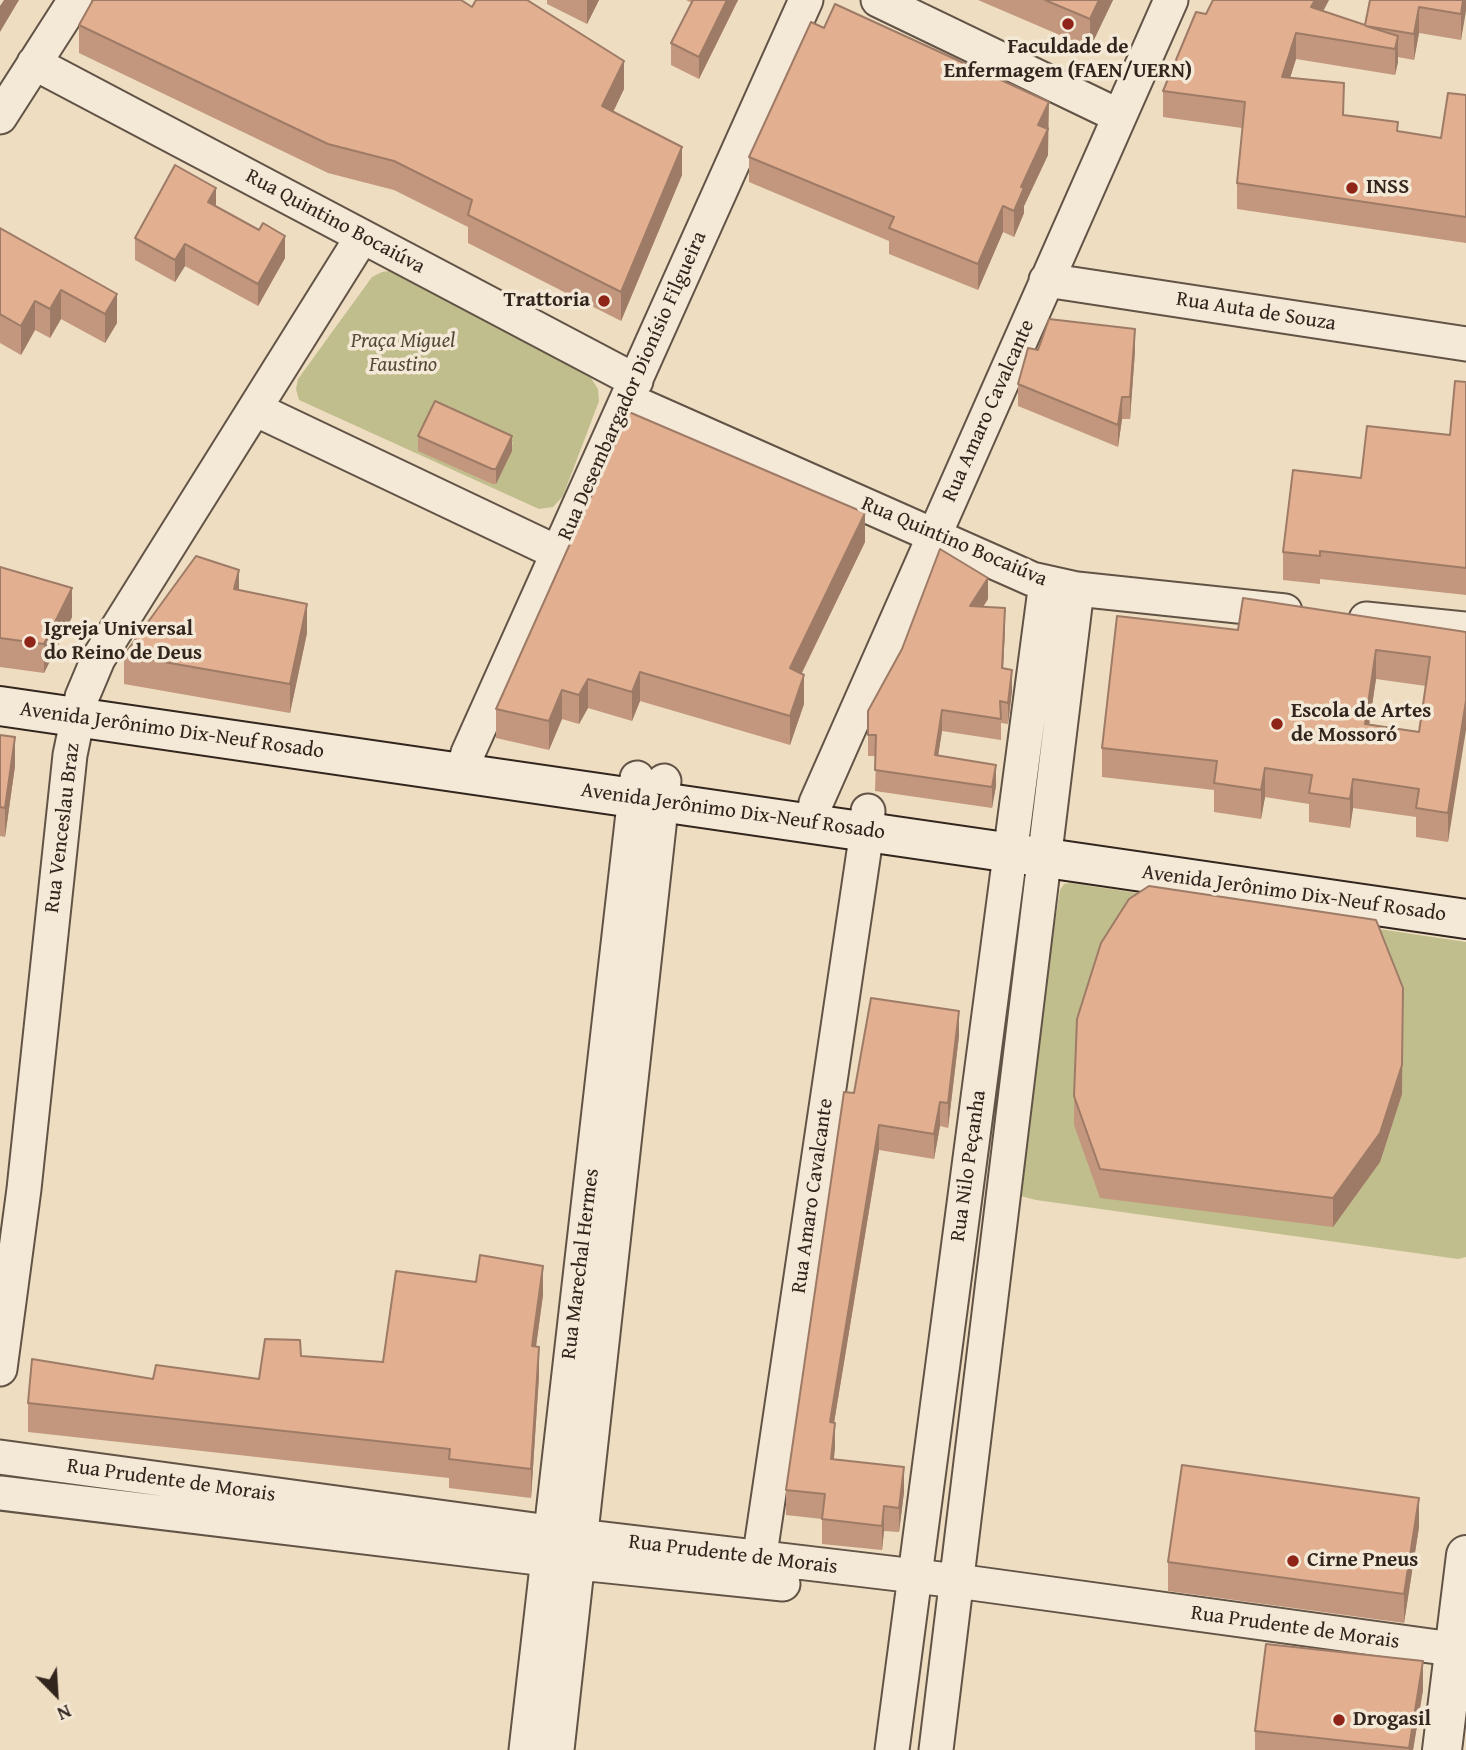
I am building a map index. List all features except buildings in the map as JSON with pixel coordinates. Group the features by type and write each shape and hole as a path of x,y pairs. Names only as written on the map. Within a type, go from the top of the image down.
{"main road":[{"name":"Avenida Jerônimo Dix-Neuf Rosado","path":"0,685 79,707 1029,844 1466,894"},
{"name":"Avenida Jerônimo Dix-Neuf Rosado","path":"0,706 79,707"},
{"name":"Avenida Jerônimo Dix-Neuf Rosado","path":"1029,844 1466,919"},
{"path":"1442,1750 1460,1659 1466,1555"}],"street":[{"path":"0,117 75,0"},
{"name":"Rua Desembargador Dionísio Filgueira","path":"465,763 806,0"},
{"path":"878,0 1119,116"},
{"name":"Rua Amaro Cavalcante","path":"814,813 933,536 1171,0"},
{"name":"Rua Quintino Bocaiúva","path":"34,64 362,237 632,390 933,536 1032,579 1062,586 1466,629"},
{"name":"Rua Venceslau Braz","path":"0,1369 24,1189 70,755 79,707 98,659 362,237"},
{"name":"Rua Auta de Souza","path":"1046,280 1466,344"},
{"path":"255,409 558,554"},
{"name":"Rua Nilo Peçanha","path":"892,1750 913,1588 1029,844 1062,586"},
{"name":"Rua Marechal Hermes","path":"557,1750 565,1548 649,789"},
{"name":"Rua Amaro Cavalcante","path":"758,1569 868,821"},
{"name":"Rua Nilo Peçanha","path":"936,1750 955,1593 1029,844"},
{"name":"Rua Prudente de Morais","path":"0,1457 565,1548"},
{"name":"Rua Prudente de Morais","path":"0,1493 758,1569 1460,1659"},
{"name":"Rua Marechal Hermes","path":"526,1750 565,1548"}],"green space":[{"name":"Praça Miguel Faustino","path":"396,270 591,378 598,389 599,401 563,496 553,507 539,509 299,400 296,389 298,379 372,277","holes":["501,437 513,443 492,484 419,451"]},
{"path":"1064,884 1466,942 1466,1257 1458,1259 1036,1200 1013,1194 1060,890"}],"place":[{"name":"Faculdade de Enfermagem (FAEN/UERN)","path":"1068,24"},
{"name":"INSS","path":"1352,188"},
{"name":"Trattoria","path":"604,301"},
{"name":"Igreja Universal do Reino de Deus","path":"30,642"},
{"name":"Escola de Artes de Mossoró","path":"1277,724"},
{"name":"Cirne Pneus","path":"1293,1561"},
{"name":"Drogasil","path":"1339,1720"}]}
